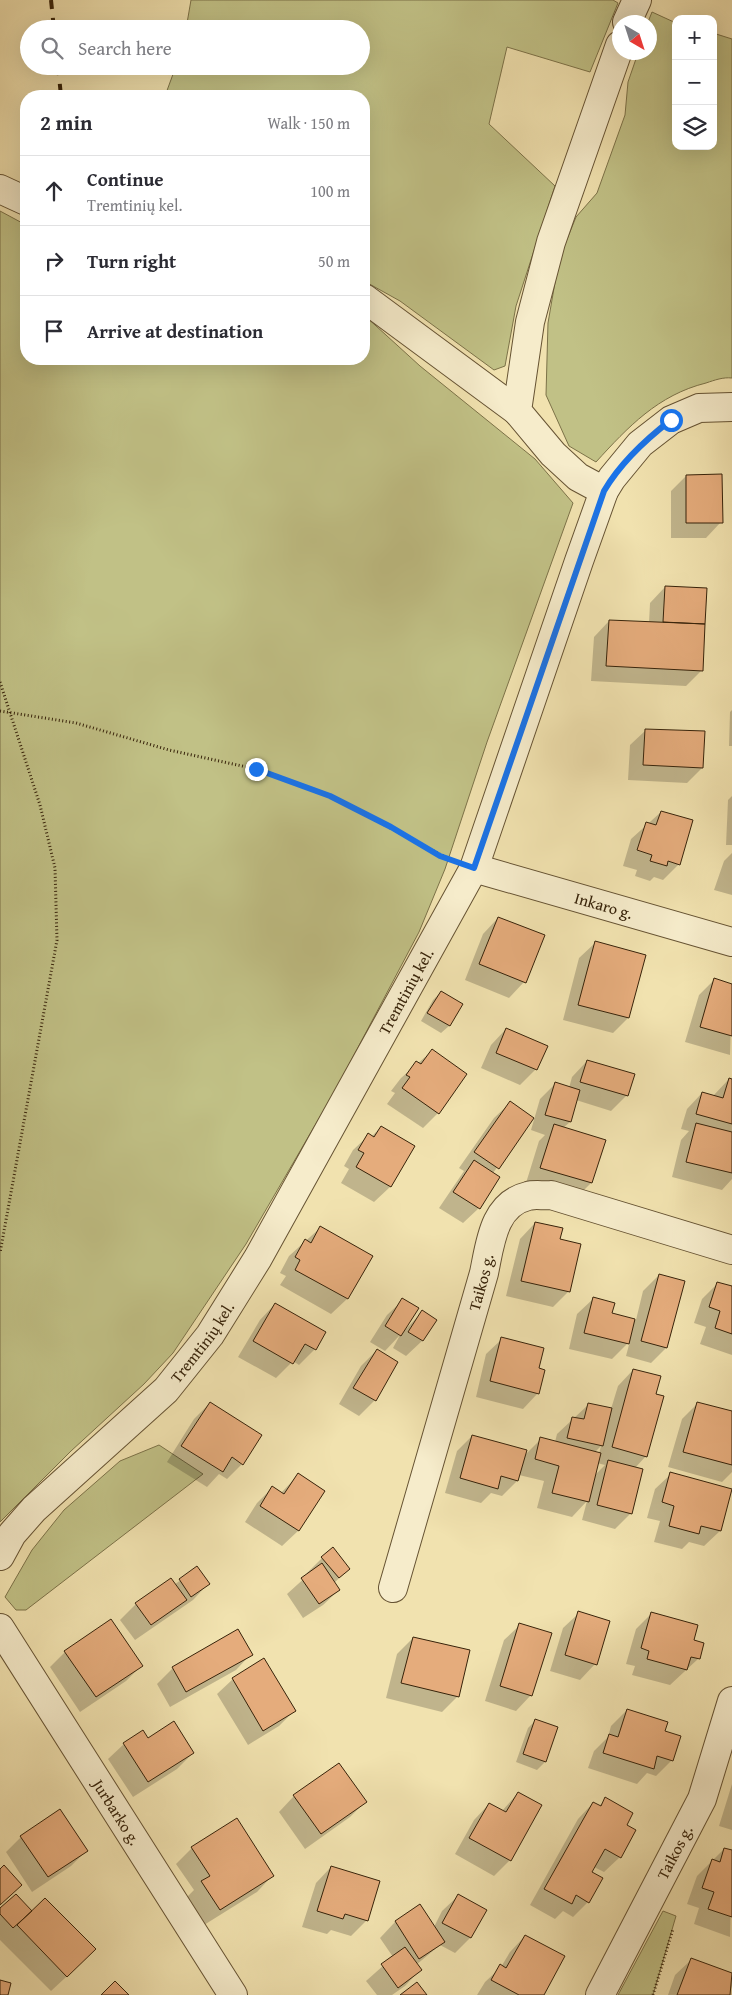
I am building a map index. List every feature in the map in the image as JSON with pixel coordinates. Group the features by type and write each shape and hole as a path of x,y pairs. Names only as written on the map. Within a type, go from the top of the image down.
{"street":[{"path":"631,15 637,0"},
{"path":"517,411 530,322 551,242 615,60"},
{"path":"0,189 20,198"},
{"path":"370,302 517,411 553,454 578,477 604,491"},
{"name":"Tremtinių kel.","path":"0,1556 12,1534 34,1508 166,1390 210,1335 258,1258 474,868 604,491 612,478 640,444 671,420 699,408 732,407"},
{"name":"Inkaro g.","path":"474,868 732,942"},
{"name":"Taikos g.","path":"393,1588 484,1273 495,1226 507,1206 528,1196 551,1196 732,1250"},
{"name":"Jurbarko g.","path":"0,1628 233,1995"},
{"name":"Taikos g.","path":"600,1995 702,1799 732,1701"}],"path":[{"path":"0,682 40,805 55,868 57,940 0,1253"},
{"path":"0,711 76,723 169,750 256,769 330,796 391,827 440,856 474,868"}],"green space":[{"path":"191,0 613,0 618,3 590,72 507,47 489,124 555,186 516,306 505,366 494,370 400,301 370,284 370,90 167,90 173,75 370,75 370,20 188,20"},
{"path":"652,12 672,21 672,150 717,150 717,34 732,39 732,378 719,379 673,395 632,425 596,462 569,446 546,395 548,323 559,259 576,217 597,193 625,115 628,82 636,60 657,60 657,15 651,15"},
{"path":"0,211 20,222 20,365 370,365 370,320 420,366 535,459 573,503 487,742 445,869 419,932 335,1091 246,1244 173,1353 144,1384 71,1451 0,1522"},
{"path":"159,1445 203,1474 26,1610 16,1610 5,1597 32,1550 64,1510 120,1461"},
{"path":"663,1911 676,1916 653,1995 618,1995"}],"building":[{"path":"722,474 723,523 686,523 686,475"},
{"path":"665,586 707,588 705,624 663,622"},
{"path":"609,620 705,624 703,671 606,666"},
{"path":"645,729 705,731 703,768 643,765"},
{"path":"661,811 693,820 680,865 668,861 667,866 650,861 652,855 637,850 646,822 656,825"},
{"path":"498,917 545,935 526,983 479,964"},
{"path":"595,941 646,955 629,1018 578,1005"},
{"path":"714,978 732,984 732,1036 700,1027"},
{"path":"441,991 463,1004 450,1026 427,1013"},
{"path":"506,1028 548,1046 537,1070 496,1053"},
{"path":"432,1049 467,1074 439,1114 402,1088 410,1077 406,1075 416,1061 421,1064"},
{"path":"587,1060 635,1074 628,1096 580,1082"},
{"path":"729,1078 732,1079 732,1124 696,1114 702,1092 723,1098"},
{"path":"555,1082 580,1090 571,1122 545,1115"},
{"path":"510,1101 534,1118 499,1169 474,1152"},
{"path":"696,1123 732,1132 732,1173 686,1162"},
{"path":"554,1124 606,1140 592,1183 540,1168"},
{"path":"381,1126 415,1146 391,1187 356,1167 364,1153 358,1150 368,1133 374,1137"},
{"path":"474,1160 500,1177 480,1209 453,1192"},
{"path":"535,1222 563,1228 560,1239 581,1244 570,1292 521,1281"},
{"path":"320,1226 373,1256 348,1299 295,1270 300,1260 295,1257 305,1239 311,1243"},
{"path":"659,1274 685,1281 667,1348 641,1341"},
{"path":"717,1282 732,1286 732,1334 715,1328 720,1311 709,1307"},
{"path":"593,1297 615,1303 612,1313 635,1319 629,1344 584,1333"},
{"path":"402,1298 419,1308 401,1336 385,1326"},
{"path":"275,1303 326,1332 316,1350 305,1344 293,1364 253,1341"},
{"path":"422,1310 437,1320 423,1341 408,1332"},
{"path":"501,1337 544,1348 539,1368 545,1370 539,1394 490,1381"},
{"path":"377,1349 398,1362 376,1401 353,1388"},
{"path":"633,1369 661,1376 656,1394 664,1396 647,1457 612,1447"},
{"path":"210,1402 262,1435 243,1465 232,1457 223,1472 181,1446"},
{"path":"697,1402 732,1411 732,1465 683,1452"},
{"path":"588,1403 612,1408 603,1446 567,1438 572,1417 584,1419"},
{"path":"472,1435 527,1450 518,1481 501,1476 498,1489 460,1478"},
{"path":"540,1437 601,1453 589,1502 552,1493 559,1466 535,1459"},
{"path":"608,1460 643,1469 632,1514 597,1505"},
{"path":"670,1472 732,1489 721,1531 701,1526 699,1534 669,1526 674,1506 662,1502"},
{"path":"298,1473 325,1491 299,1531 260,1506 272,1486 284,1494"},
{"path":"333,1547 350,1569 339,1578 321,1557"},
{"path":"322,1563 340,1590 319,1604 301,1578"},
{"path":"197,1566 210,1584 191,1597 179,1579"},
{"path":"171,1578 187,1600 151,1625 135,1603"},
{"path":"578,1611 610,1621 597,1665 565,1655"},
{"path":"651,1612 698,1625 694,1640 704,1643 700,1659 691,1657 687,1670 647,1659 649,1651 641,1648"},
{"path":"111,1619 143,1666 96,1697 64,1651"},
{"path":"519,1623 552,1633 532,1696 500,1686"},
{"path":"238,1629 253,1655 186,1692 172,1667"},
{"path":"413,1637 470,1650 459,1697 401,1683"},
{"path":"264,1658 296,1711 263,1731 232,1678"},
{"path":"627,1709 668,1722 665,1731 681,1736 673,1761 657,1756 654,1769 603,1753 609,1734 618,1737"},
{"path":"535,1719 558,1727 546,1762 523,1754"},
{"path":"174,1721 194,1753 148,1782 123,1743 143,1730 148,1738"},
{"path":"339,1763 367,1802 321,1834 293,1795"},
{"path":"518,1792 542,1805 511,1861 469,1838 489,1803 506,1812"},
{"path":"605,1797 633,1813 627,1825 636,1830 621,1858 605,1849 592,1872 603,1878 589,1903 576,1895 572,1904 544,1889 593,1802 601,1806"},
{"path":"60,1809 88,1851 48,1877 20,1836"},
{"path":"237,1818 274,1876 220,1910 201,1881 210,1876 191,1847"},
{"path":"724,1848 732,1850 732,1917 708,1909 714,1892 702,1888 712,1859 720,1862"},
{"path":"4,1865 22,1885 0,1905 0,1869"},
{"path":"331,1866 380,1881 368,1921 345,1914 343,1919 317,1911"},
{"path":"16,1894 32,1911 13,1928 0,1914 0,1908"},
{"path":"458,1894 487,1910 471,1938 442,1923"},
{"path":"45,1898 96,1949 67,1977 17,1925"},
{"path":"420,1904 445,1942 419,1959 395,1921"},
{"path":"525,1935 565,1956 544,1995 519,1995 491,1980 500,1964 506,1968"},
{"path":"405,1947 422,1970 398,1988 381,1964"},
{"path":"691,1958 732,1973 730,1995 677,1995"},
{"path":"0,1980 11,1983 8,1995 0,1995"},
{"path":"115,1981 129,1995 101,1995"},
{"path":"417,1982 427,1995 400,1995"}],"railway":[{"path":"51,0 53,20"},
{"path":"59,75 60,90"}],"route":[{"path":"256,769 330,796 391,827 440,856 474,868 604,491 612,478 640,444 671,420"}]}
